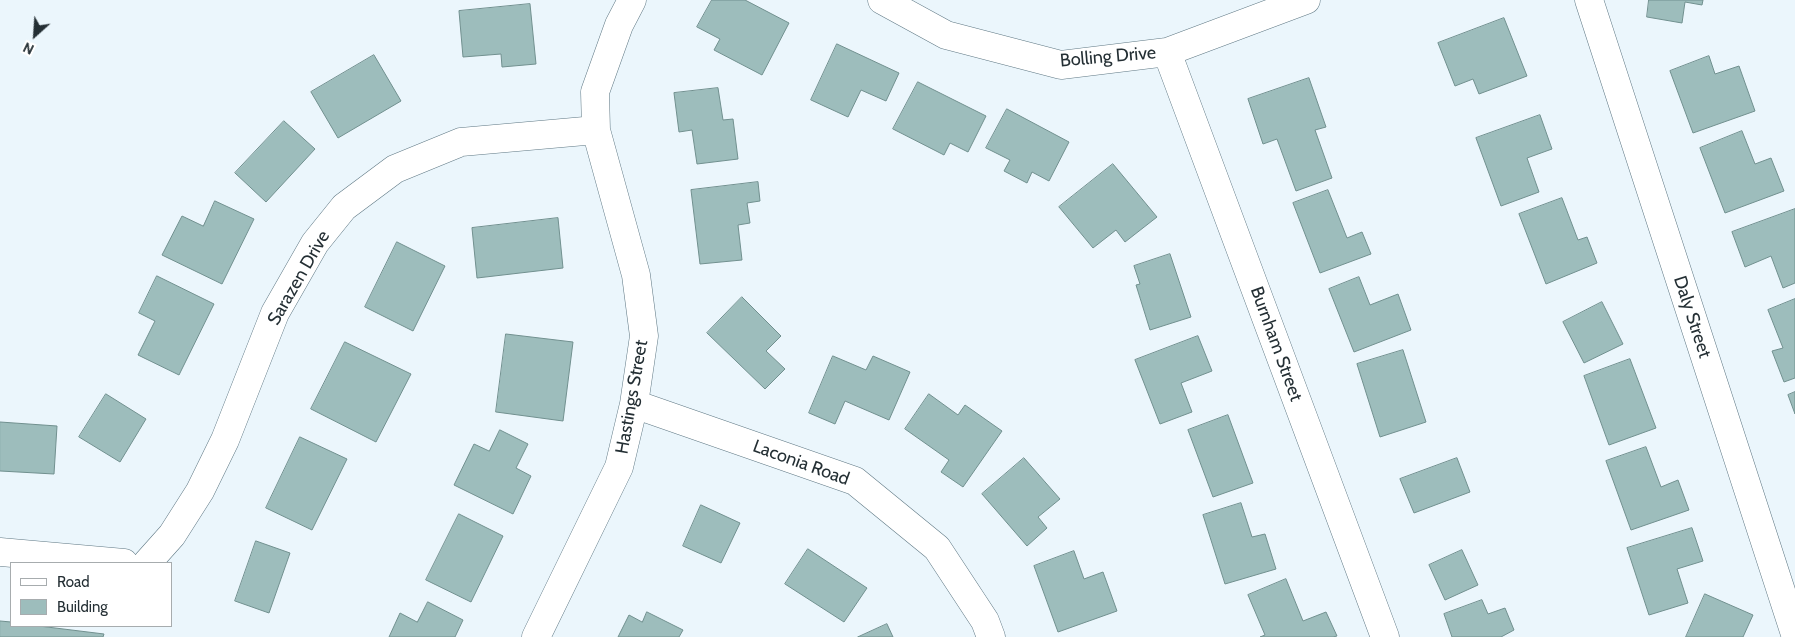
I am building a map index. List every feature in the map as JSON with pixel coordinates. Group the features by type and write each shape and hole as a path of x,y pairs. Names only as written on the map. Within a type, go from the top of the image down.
{"street":[{"name":"Hastings Street","path":"536,637 619,467 634,404 644,336 637,284 596,130 596,92 619,25 632,0"},
{"name":"Bolling Drive","path":"882,0 946,36 1061,65 1168,52 1306,0"},
{"name":"Daly Street","path":"1589,0 1795,634"},
{"name":"Burnham Street","path":"1168,52 1385,637"},
{"name":"Sarazen Drive","path":"148,562 172,535 200,491 225,440 275,313 315,243 344,207 395,169 460,142 596,130"},
{"name":"Laconia Road","path":"634,404 855,481 936,548 985,621 991,637"},
{"path":"0,552 113,562"}],"building":[{"path":"712,0 745,0 789,23 762,75 714,50 720,39 697,27"},
{"path":"1649,0 1703,0 1702,5 1685,2 1682,23 1647,17"},
{"path":"530,4 536,64 502,67 501,54 463,57 459,11"},
{"path":"1504,18 1527,76 1479,94 1473,79 1455,86 1438,43"},
{"path":"837,44 899,73 886,101 861,90 848,117 811,100"},
{"path":"374,55 401,101 338,138 311,92"},
{"path":"1709,56 1715,74 1739,66 1755,111 1693,133 1670,71"},
{"path":"1309,78 1326,127 1315,130 1332,178 1296,191 1277,139 1263,144 1248,99"},
{"path":"918,82 986,116 968,152 950,143 944,155 893,129"},
{"path":"718,88 723,120 733,119 738,159 697,164 692,130 679,132 674,93"},
{"path":"1007,109 1069,142 1049,181 1032,172 1027,183 1004,171 1010,160 986,148"},
{"path":"1540,115 1552,149 1527,158 1539,192 1501,206 1476,138"},
{"path":"284,121 315,149 266,202 235,173"},
{"path":"1742,131 1755,164 1771,158 1784,191 1725,213 1700,148"},
{"path":"1113,164 1157,217 1125,242 1116,230 1093,248 1059,207"},
{"path":"758,182 760,201 747,203 750,223 738,225 742,260 700,264 691,190"},
{"path":"1328,190 1347,238 1362,232 1371,254 1320,273 1293,203"},
{"path":"1562,198 1578,240 1587,237 1597,263 1546,284 1519,214"},
{"path":"215,201 254,219 222,284 162,255 182,216 203,226"},
{"path":"1795,209 1795,283 1783,288 1771,256 1745,267 1732,232"},
{"path":"558,218 563,268 477,278 472,228"},
{"path":"397,242 445,266 413,331 365,307"},
{"path":"1170,254 1191,317 1150,330 1136,285 1140,284 1134,266"},
{"path":"157,276 214,304 179,375 138,355 155,321 139,313"},
{"path":"1359,277 1370,305 1398,294 1411,330 1354,352 1329,289"},
{"path":"742,297 781,336 766,351 785,369 765,389 707,333"},
{"path":"1795,299 1795,378 1784,382 1772,351 1783,348 1768,310"},
{"path":"1602,302 1623,344 1584,363 1563,322"},
{"path":"506,334 573,342 563,421 496,412"},
{"path":"1198,336 1212,371 1181,383 1192,412 1160,424 1135,360"},
{"path":"345,342 411,374 376,442 311,409"},
{"path":"1403,350 1426,422 1380,437 1357,364"},
{"path":"833,356 866,370 873,356 910,372 889,420 845,401 835,424 809,413"},
{"path":"1630,359 1656,428 1609,445 1584,376"},
{"path":"1795,392 1795,414 1788,395"},
{"path":"106,394 146,419 120,462 79,437"},
{"path":"929,394 958,415 965,405 1002,431 963,487 941,472 949,460 905,429"},
{"path":"1228,415 1253,483 1213,497 1188,430"},
{"path":"0,422 57,426 54,474 0,471"},
{"path":"500,430 528,444 516,468 531,476 513,514 454,485 474,444 489,451"},
{"path":"300,437 347,459 312,530 266,508"},
{"path":"1646,447 1661,487 1678,480 1689,510 1631,530 1606,461"},
{"path":"1024,458 1060,499 1038,517 1047,528 1027,546 982,494"},
{"path":"1457,458 1470,492 1414,513 1400,479"},
{"path":"1241,503 1252,537 1265,534 1276,569 1225,584 1203,515"},
{"path":"701,505 740,523 721,563 683,546"},
{"path":"459,514 503,536 471,602 426,580"},
{"path":"1692,528 1703,561 1677,569 1688,603 1649,615 1627,548"},
{"path":"256,541 290,553 269,613 235,601"},
{"path":"808,549 867,588 844,622 785,584"},
{"path":"1462,550 1478,585 1445,600 1429,565"},
{"path":"1074,551 1084,579 1103,572 1117,611 1058,632 1034,566"},
{"path":"1286,579 1303,621 1326,612 1337,636 1260,637 1265,635 1248,595"},
{"path":"1705,594 1753,615 1743,637 1686,637"},
{"path":"1482,600 1488,614 1505,608 1514,630 1501,637 1452,637 1444,614"},
{"path":"428,602 463,620 455,637 389,637 400,613 417,622"},
{"path":"647,612 683,630 679,637 618,637 629,615 642,622"},
{"path":"0,621 10,622 10,627 47,627 104,634 103,637 0,637"},
{"path":"887,624 893,637 858,637"}]}
